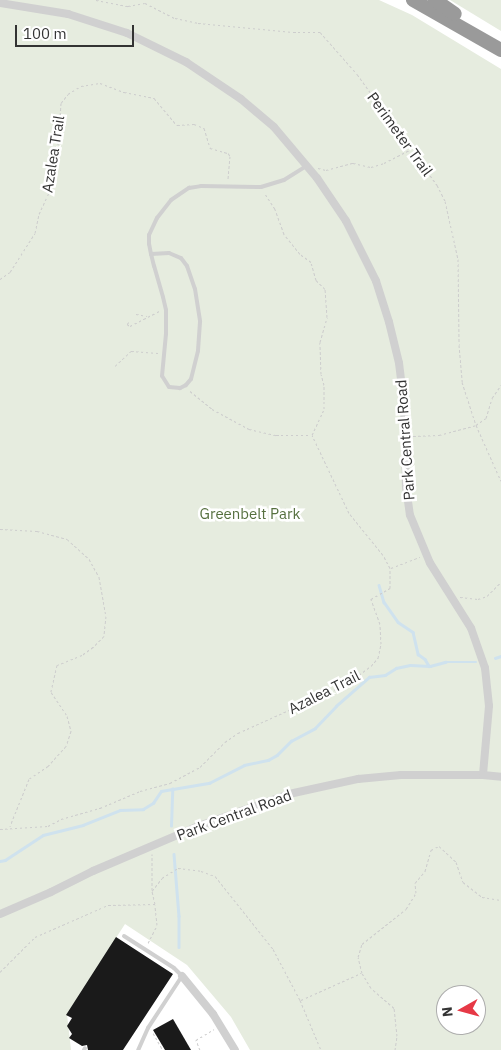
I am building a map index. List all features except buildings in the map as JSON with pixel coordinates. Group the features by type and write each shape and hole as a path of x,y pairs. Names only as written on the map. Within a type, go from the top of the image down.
{"highway":[{"path":"413,0 501,50"},
{"path":"435,0 501,46"}],"street":[{"name":"Park Central Road","path":"0,3 68,14 127,33 161,48 186,62 241,99 274,127 308,166 346,221 376,281 399,363 404,401 406,487 410,515 428,558 470,628 485,668 489,706 483,775"},
{"name":"Park Central Road","path":"0,914 214,820 289,794 358,779 400,775 483,775 501,777"},
{"path":"182,976 213,1014 235,1050"}],"lane":[{"path":"151,254 169,253 181,258 187,266 195,289 200,314 199,344 193,372 189,382 184,387 169,387 163,381 161,371 164,354 166,310 151,254 149,239 151,228 162,210 171,200 194,187 262,188 284,180 308,166"},
{"path":"124,936 174,968 182,976 148,1028 138,1050"}],"path":[{"name":"Perimeter Trail","path":"96,0 128,6 145,3 175,18 198,23 293,32 320,32 357,74 437,185 444,201 458,259 459,345 462,382 476,425 501,481"},
{"name":"Azalea Trail","path":"0,279 10,272 35,233 39,214 49,193 58,145 61,103 68,94 81,86 100,83 124,92 154,98 177,125 194,124 204,128 210,148 228,153 230,156 227,187"},
{"path":"308,166 326,170 353,163 371,167 384,163 410,150"},
{"path":"262,188 275,209 284,234 300,254 311,262 313,275 324,286 327,298 326,321 320,342 324,409 312,435"},
{"path":"129,322 127,324 130,326 148,316 166,310"},
{"path":"136,314 148,316"},
{"path":"115,366 131,351 164,354"},
{"path":"405,437 439,436 476,425 486,418 492,398 501,385"},
{"path":"184,387 212,409 249,429 276,435 312,435"},
{"path":"312,435 349,512 383,554 390,568 421,557 428,558"},
{"path":"0,529 37,531 67,538 89,559 99,577 106,616 104,636 93,648 82,656 57,665 51,692 67,716 71,731 66,746 48,766 29,779 10,827"},
{"name":"Azalea Trail","path":"0,829 48,826 61,819 100,808 140,791 170,783 200,767 225,742 238,733 356,678 378,658 381,644 380,624 371,599 375,594 386,591 391,584 390,568"},
{"path":"452,597 478,599 487,596 501,582"},
{"path":"144,948 157,925 152,891 152,846"},
{"path":"395,1050 397,1036 394,1008 372,988 362,973 358,957 362,944 406,909 416,893 415,883 425,871 431,850 439,846 456,862 463,882 482,897 501,900"},
{"path":"152,891 162,878 178,868 215,876 273,949 300,1000 321,1050"},
{"path":"0,972 35,936 50,929 81,918 108,905 155,904"},
{"path":"300,1000 362,973"},
{"path":"200,1050 196,1040 213,1030 214,1025"},
{"path":"152,1031 163,1050"}],"green space":[{"name":"Greenbelt Park","path":"0,0 379,0 412,15 501,69 501,1050 250,1050 231,1017 187,965 125,924 67,1014 71,1050 0,1050"},
{"path":"450,0 501,0 501,31"}],"waterway":[{"path":"379,585 384,602 398,622 413,632 418,654 425,659 429,666"},
{"path":"495,658 501,656"},
{"path":"0,861 5,860 43,835 83,825 120,810 143,809 153,803 161,791 209,783 244,765 268,760 277,755 291,741 315,728 336,706 369,677 385,675 396,668 410,665 430,666 445,662 476,662"},
{"path":"171,826 172,789"},
{"path":"174,854 179,916 179,947"}]}
